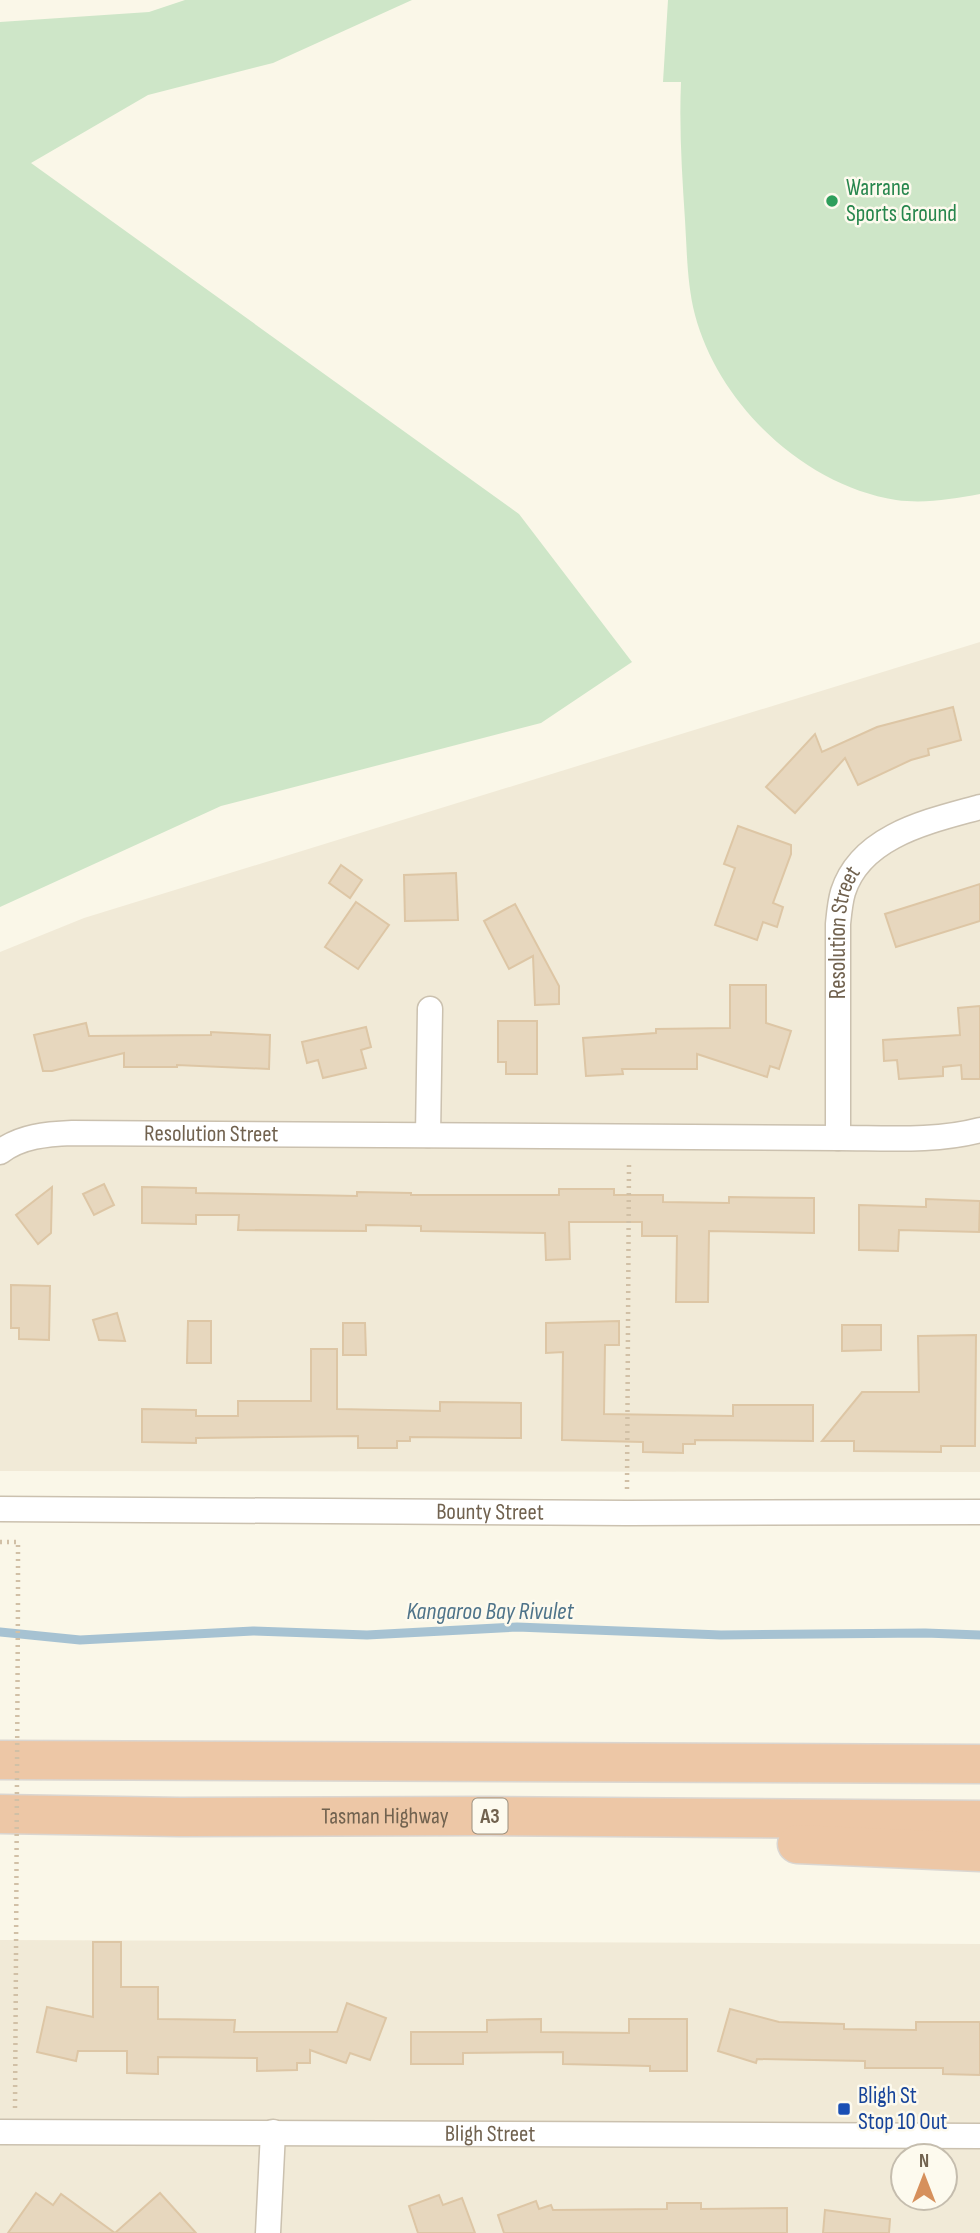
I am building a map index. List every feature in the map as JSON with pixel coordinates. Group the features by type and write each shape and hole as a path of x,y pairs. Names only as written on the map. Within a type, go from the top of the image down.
{"highway":[{"path":"0,1759 934,1764 980,1762"},
{"name":"Tasman Highway","path":"0,1814 980,1820"},
{"path":"180,1817 980,1852"}],"street":[{"name":"Resolution Street","path":"838,1139 838,924 843,892 859,863 893,836 925,823 980,807"},
{"path":"428,1135 430,1009"},
{"name":"Resolution Street","path":"0,1152 26,1139 48,1134 72,1133 838,1139 942,1137 980,1130"},
{"name":"Bounty Street","path":"0,1509 980,1512"},
{"name":"Bligh Street","path":"7,2132 980,2136"},
{"path":"268,2233 273,2132"}],"path":[{"path":"627,1513 629,1137"},
{"path":"0,1542 18,1542 16,1955 7,2132"}],"shaded area":[{"path":"980,642 980,1472 0,1471 0,952 84,918"},
{"path":"0,1940 980,1944 980,2233 0,2233"}],"green space":[{"path":"185,0 412,0 273,63 148,95 31,163 519,514 632,662 541,723 221,806 0,907 0,22 149,12"},
{"name":"Warrane Sports Ground","path":"668,0 980,0 980,494 928,501 896,500 862,491 829,477 798,459 770,436 745,409 724,380 707,348 690,292 682,168 681,82 663,82"}],"building":[{"path":"953,707 961,740 928,749 929,755 911,760 858,785 845,758 795,813 766,787 815,734 822,752 877,727"},
{"path":"738,826 791,845 791,854 773,903 783,907 777,927 763,922 757,940 715,925 735,868 724,864"},
{"path":"341,865 362,880 350,898 329,883"},
{"path":"456,873 458,920 405,921 404,875"},
{"path":"980,884 980,921 896,947 885,914"},
{"path":"356,902 389,925 358,969 325,947"},
{"path":"515,904 559,986 559,1004 535,1005 533,956 509,969 484,921"},
{"path":"730,985 766,985 766,1023 791,1031 779,1069 770,1066 767,1077 697,1054 697,1069 622,1069 623,1074 586,1076 583,1038 656,1033 656,1029 730,1028"},
{"path":"980,1006 980,1079 962,1079 961,1065 943,1067 943,1076 899,1079 897,1060 884,1061 883,1040 960,1035 958,1008"},
{"path":"498,1021 537,1021 537,1074 506,1074 506,1062 498,1062"},
{"path":"86,1023 89,1036 211,1035 211,1032 270,1035 269,1069 177,1065 124,1067 124,1053 43,1071 34,1035"},
{"path":"366,1027 371,1047 361,1050 366,1068 323,1078 318,1060 307,1063 302,1042"},
{"path":"104,1184 114,1205 94,1215 83,1194"},
{"path":"52,1187 51,1233 38,1244 16,1215"},
{"path":"142,1187 196,1188 196,1193 357,1196 357,1192 411,1195 559,1195 559,1189 614,1189 614,1195 663,1195 663,1202 729,1203 729,1197 814,1198 814,1233 709,1231 708,1302 676,1302 677,1236 642,1236 642,1222 569,1222 570,1259 546,1260 545,1233 421,1231 421,1226 366,1225 366,1231 238,1230 239,1215 196,1215 196,1224 142,1223"},
{"path":"926,1199 980,1201 979,1232 899,1230 898,1251 859,1250 859,1205 926,1207"},
{"path":"11,1285 50,1286 49,1340 19,1339 19,1328 11,1328"},
{"path":"117,1313 125,1341 99,1340 93,1320"},
{"path":"188,1321 211,1321 211,1363 187,1363"},
{"path":"619,1321 619,1345 605,1345 604,1414 733,1416 733,1405 813,1405 813,1441 695,1440 695,1444 683,1444 683,1453 643,1452 643,1442 562,1440 563,1352 546,1353 546,1323"},
{"path":"343,1323 365,1323 366,1355 343,1355"},
{"path":"842,1325 881,1325 881,1350 842,1351"},
{"path":"976,1335 975,1446 941,1446 941,1452 854,1451 854,1441 822,1441 862,1392 919,1392 918,1336"},
{"path":"311,1349 337,1349 337,1409 440,1411 440,1402 521,1403 521,1438 410,1437 410,1441 397,1441 397,1448 358,1448 358,1436 196,1438 196,1443 142,1442 142,1409 196,1410 196,1416 238,1416 238,1401 311,1401"},
{"path":"93,1942 121,1942 121,1987 158,1987 158,2019 235,2020 234,2032 337,2032 347,2003 386,2018 370,2060 350,2053 346,2063 310,2050 310,2063 297,2063 297,2070 257,2071 257,2058 158,2057 158,2074 127,2073 127,2051 78,2051 76,2061 37,2052 47,2007 93,2017"},
{"path":"730,2009 779,2022 844,2024 844,2029 916,2030 916,2022 980,2022 980,2075 943,2074 943,2068 865,2068 865,2061 757,2059 756,2063 718,2051"},
{"path":"541,2019 541,2032 629,2033 629,2019 687,2019 687,2071 650,2071 650,2066 563,2064 563,2052 463,2053 463,2064 411,2064 411,2032 487,2032 487,2020"},
{"path":"36,2193 53,2205 61,2194 115,2233 8,2233"},
{"path":"160,2193 196,2233 115,2233"},
{"path":"439,2195 443,2205 462,2198 475,2233 418,2233 409,2206"},
{"path":"536,2201 539,2209 551,2205 553,2210 667,2209 667,2203 701,2203 701,2209 787,2208 787,2233 504,2233 498,2215"},
{"path":"825,2210 890,2219 889,2233 823,2233"}],"waterway":[{"name":"Kangaroo Bay Rivulet","path":"0,1632 80,1640 253,1631 367,1635 517,1627 721,1635 980,1635"}],"place":[{"name":"Warrane Sports Ground","path":"832,201"},
{"name":"Bligh St Stop 10 Out","path":"844,2109"}]}
